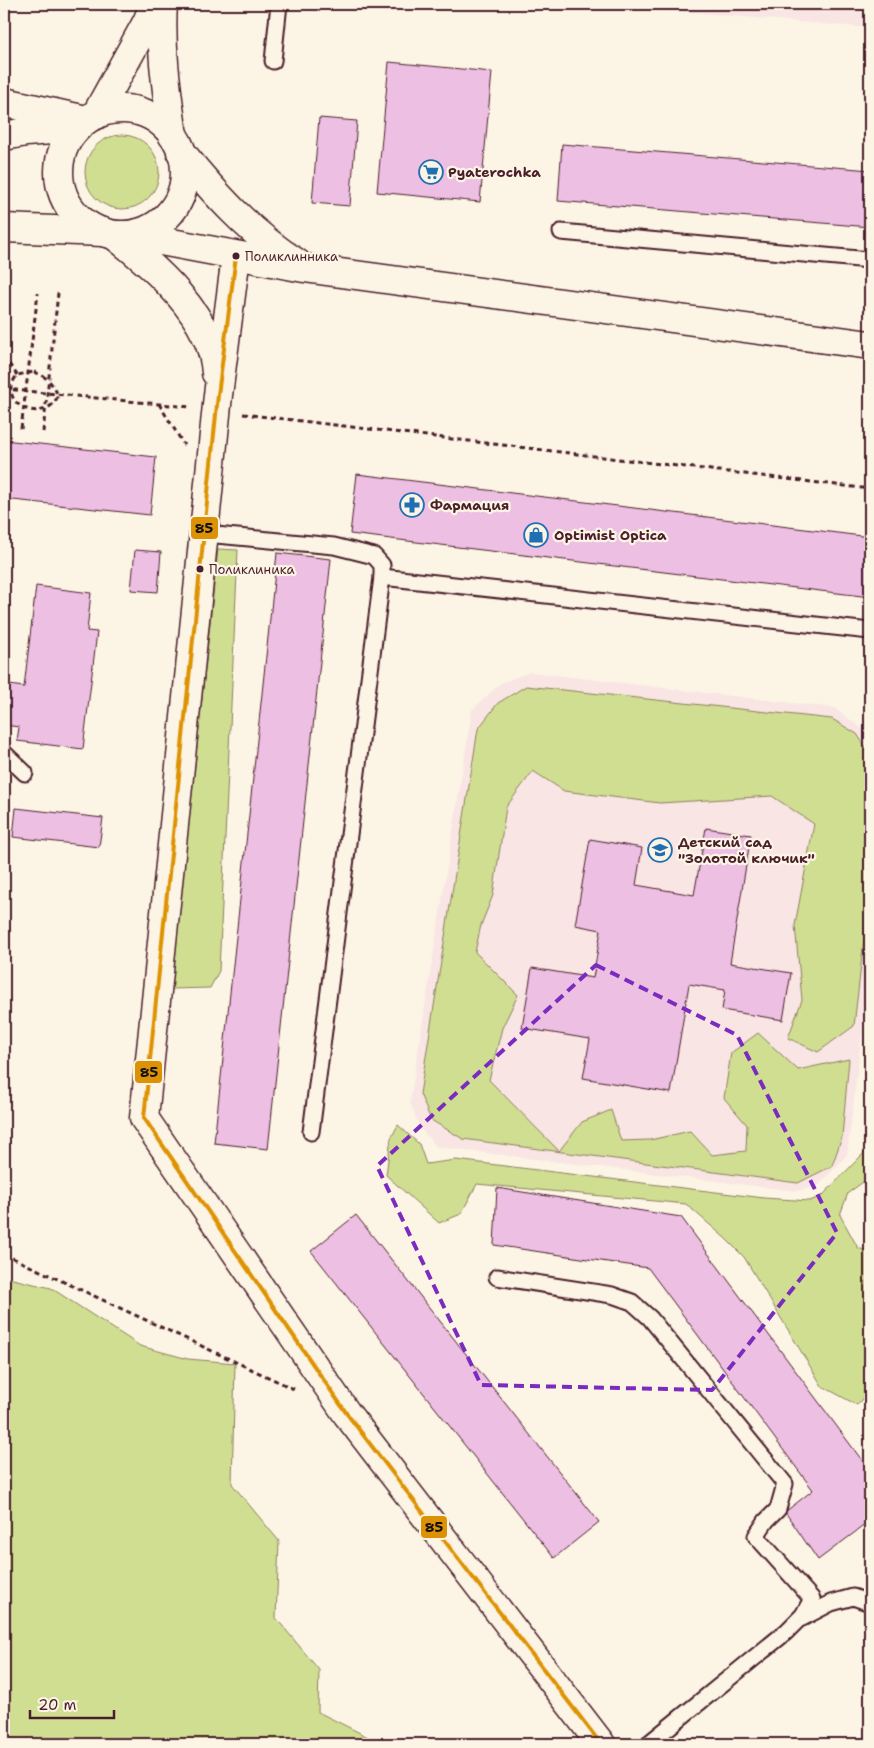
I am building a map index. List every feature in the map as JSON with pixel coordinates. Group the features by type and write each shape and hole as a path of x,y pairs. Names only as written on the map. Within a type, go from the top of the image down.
{"street":[{"path":"154,4 147,22 86,121 68,138 62,152 59,180 63,194 69,207 78,218 90,227 115,234 304,268 870,345"},
{"path":"4,228 115,234 145,231 159,223 170,212 179,199 184,184 184,168 177,144 166,84 163,46 163,4"},
{"path":"4,102 86,121"},
{"path":"4,136 86,121 112,110 130,110 146,114 161,123 206,183 260,237 304,268"},
{"path":"115,234 165,280 184,301 199,322 210,344 216,368 217,403"},
{"path":"236,256 217,403 144,1118 347,1414 600,1744"}],"lane":[{"path":"273,61 279,4"},
{"path":"562,232 870,260"},
{"path":"205,534 334,546 374,556 382,565 312,1132"},
{"path":"382,577 870,631"},
{"path":"4,753 25,773"},
{"path":"497,1277 612,1295 632,1302 650,1318 785,1484 778,1509 766,1521 756,1536 812,1599 803,1615 792,1626"},
{"path":"648,1744 809,1614 831,1603 853,1597 870,1602"}],"path":[{"path":"20,429 38,293"},
{"path":"43,432 58,293"},
{"path":"4,357 17,375"},
{"path":"34,372 45,376 58,396 56,403 49,409 36,412 23,408 13,397 11,386 17,375 34,372"},
{"path":"4,389 58,396 160,404 217,403 870,489"},
{"path":"160,404 188,451"},
{"path":"4,1254 302,1393"}],"highlighted area":[{"path":"596,965 737,1035 837,1233 712,1390 481,1385 377,1166"}],"shaded area":[{"path":"647,4 870,4 870,28 653,9"},
{"name":"Детский сад \"Золотой ключик\"","path":"530,672 834,708 870,734 870,967 847,1155 818,1186 796,1191 437,1147 420,1128 410,1102 472,710 501,683"}],"green space":[{"path":"122,135 143,141 153,151 159,172 153,193 143,203 122,209 101,203 91,193 85,172 91,151 101,141"},
{"path":"218,549 238,550 219,971 210,988 171,989"},
{"path":"526,686 832,719 857,734 870,754 870,887 854,1026 818,1052 788,1038 802,1000 795,925 814,824 772,796 660,803 564,791 533,771 506,807 493,895 481,925 475,952 518,995 502,1028 489,1080 559,1151 582,1122 611,1110 621,1141 650,1140 690,1131 712,1155 746,1151 747,1125 724,1098 731,1053 758,1033 798,1070 849,1059 842,1137 832,1166 798,1183 463,1139 431,1120 420,1094 478,729 498,703"},
{"path":"398,1125 419,1144 426,1164 456,1160 764,1198 810,1201 822,1196 870,1149 870,1177 848,1193 840,1215 858,1248 870,1252 870,1389 857,1405 822,1386 744,1257 686,1204 477,1184 461,1214 439,1223 386,1175 391,1138"},
{"path":"4,1277 51,1288 140,1346 188,1359 235,1363 232,1484 279,1541 276,1618 319,1670 318,1712 382,1744 18,1744 4,1732"}],"building":[{"path":"389,62 492,72 480,202 377,192"},
{"path":"319,118 357,121 350,206 312,203"},
{"path":"562,144 870,170 870,227 558,201"},
{"path":"4,440 156,457 150,515 4,499"},
{"path":"357,474 870,537 870,597 350,534"},
{"path":"135,550 161,552 158,592 131,590"},
{"path":"277,553 331,559 268,1149 214,1143"},
{"path":"36,586 91,593 87,631 97,632 83,749 17,741 19,727 4,725 9,685 24,687"},
{"path":"16,808 103,818 99,847 13,837"},
{"path":"706,828 751,835 730,963 791,973 783,1020 722,1010 725,990 689,984 671,1093 583,1078 590,1039 522,1028 532,968 593,978 601,930 575,925 590,839 642,848 636,885 694,895"},
{"path":"497,1188 681,1217 870,1471 870,1521 818,1560 785,1512 813,1490 648,1268 494,1245"},
{"path":"356,1215 599,1522 554,1558 311,1251"}],"transit line":[{"name":"85","path":"236,256 218,395 144,1118 347,1414 601,1744"}],"place":[{"name":"Pyaterochka","path":"431,172"},
{"name":"Поликлинника","path":"236,256"},
{"name":"Фармация","path":"412,505"},
{"name":"Optimist Optica","path":"536,535"},
{"name":"Поликлиника","path":"200,569"},
{"name":"Детский сад \"Золотой ключик\"","path":"660,850"}]}
